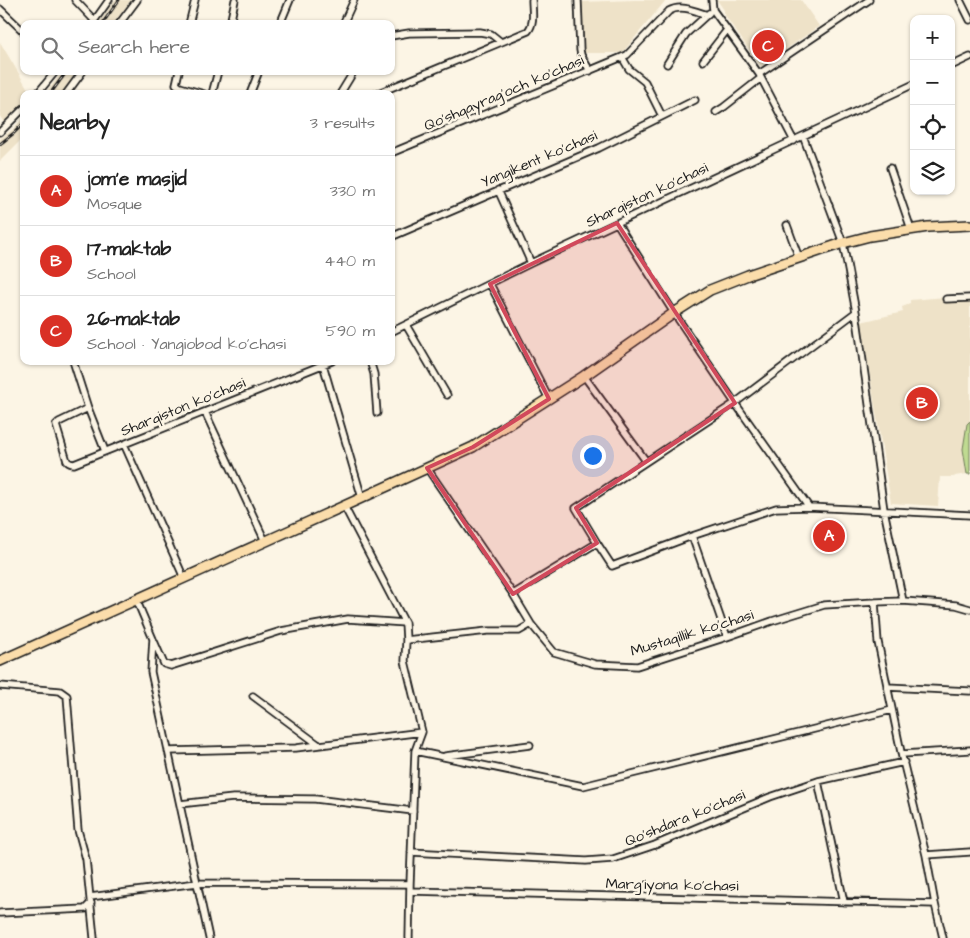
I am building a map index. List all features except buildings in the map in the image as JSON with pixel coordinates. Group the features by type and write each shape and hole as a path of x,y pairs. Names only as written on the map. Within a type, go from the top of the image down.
{"main road":[{"path":"0,661 473,447 584,376 710,290 748,275 843,243 870,236 911,229 970,225"}],"street":[{"path":"75,0 91,20"},
{"path":"94,20 109,0"},
{"path":"122,20 137,0"},
{"path":"191,20 195,0"},
{"path":"231,20 235,0"},
{"path":"282,20 290,0"},
{"path":"345,20 354,0"},
{"path":"386,90 530,29 533,23 532,0"},
{"path":"578,0 580,50 590,71"},
{"path":"712,0 713,10 760,76 794,140"},
{"path":"716,112 724,108 760,76 869,0"},
{"path":"960,0 970,20"},
{"path":"662,116 645,82 630,69 625,56 673,9 689,8 707,15"},
{"path":"0,9 20,28"},
{"path":"667,64 686,34 713,10"},
{"path":"703,61 727,30"},
{"path":"395,35 409,33 480,32 491,34 502,42"},
{"name":"Qo'shqayrag'och ko'chasi","path":"395,151 625,56"},
{"path":"955,64 970,57"},
{"path":"40,90 53,75"},
{"path":"69,90 80,75"},
{"path":"178,75 176,84 190,90"},
{"path":"213,90 217,75"},
{"path":"252,90 257,75"},
{"path":"342,90 351,75"},
{"name":"Sharqiston ko'chasi","path":"395,330 531,263 910,86"},
{"name":"Yangikent ko'chasi","path":"395,235 599,148 695,100"},
{"path":"0,132 20,112"},
{"path":"803,136 843,243 856,312 884,510 903,602"},
{"path":"890,168 911,229"},
{"path":"498,190 531,263"},
{"path":"617,223 674,313 735,403 810,506"},
{"path":"787,225 799,258"},
{"path":"490,284 549,399"},
{"path":"946,299 970,298"},
{"path":"856,312 735,403 576,508 612,566 692,536 776,508 810,506 970,515"},
{"path":"406,325 447,395"},
{"path":"74,365 88,408 105,451"},
{"name":"Sharqiston ko'chasi","path":"88,408 56,425 68,463 71,464 124,444 317,365"},
{"path":"323,365 362,498"},
{"path":"371,365 374,374 377,412"},
{"path":"584,376 646,461"},
{"path":"205,412 265,541"},
{"path":"124,444 184,578"},
{"name":"Mustaqillik ko'chasi","path":"427,468 513,594 531,624 554,652 595,664 636,666 824,605 903,602 956,605 970,609"},
{"path":"344,506 405,623 405,661 422,732 415,751 409,938"},
{"path":"692,536 727,637"},
{"path":"513,594 597,543"},
{"path":"136,599 164,664 171,666 281,631 348,618 405,623"},
{"path":"875,602 878,642 887,687 943,938"},
{"path":"406,640 488,631 519,631 531,624"},
{"path":"153,639 151,672 209,938"},
{"path":"0,686 60,690 67,696 78,830 86,859 94,938"},
{"path":"887,687 970,690"},
{"path":"253,696 319,745"},
{"path":"415,751 584,786 892,710"},
{"path":"168,751 296,748 422,732"},
{"path":"441,756 530,745"},
{"path":"902,754 970,750"},
{"name":"Qo'shdara ko'chasi","path":"411,852 586,861 613,859 655,845 770,797 818,781 904,762"},
{"path":"818,781 844,902"},
{"path":"180,804 233,798 315,799 413,811"},
{"path":"926,855 970,852"},
{"path":"90,900 197,883 410,884"},
{"name":"Marg'iyona ko'chasi","path":"410,891 935,904"},
{"path":"0,913 85,909 90,900"}],"highlighted area":[{"path":"617,223 735,403 576,508 597,543 513,594 427,468 473,447 549,399 490,284"}],"shaded area":[{"path":"115,0 131,0 116,20 101,20"},
{"path":"666,0 622,53 584,53 582,2"},
{"path":"717,0 801,0 819,26 761,67 724,14 724,10"},
{"path":"0,42 29,90 20,90 20,107 4,123 0,116"},
{"path":"60,75 76,75 67,90 48,90"},
{"path":"20,121 20,141 0,161 0,139"},
{"path":"946,297 970,300 970,421 967,424 963,449 967,474 954,477 940,477 938,506 891,503 861,322 903,312 902,307 910,304 910,300"}],"green space":[{"path":"970,421 970,474 967,474 963,449 967,424"}],"railway":[{"path":"105,20 119,0"},
{"path":"53,90 64,75"},
{"path":"0,144 20,127"}],"place":[{"name":"26-maktab","path":"768,46"},
{"name":"17-maktab","path":"922,403"},
{"name":"jom'e masjid","path":"829,536"}]}
